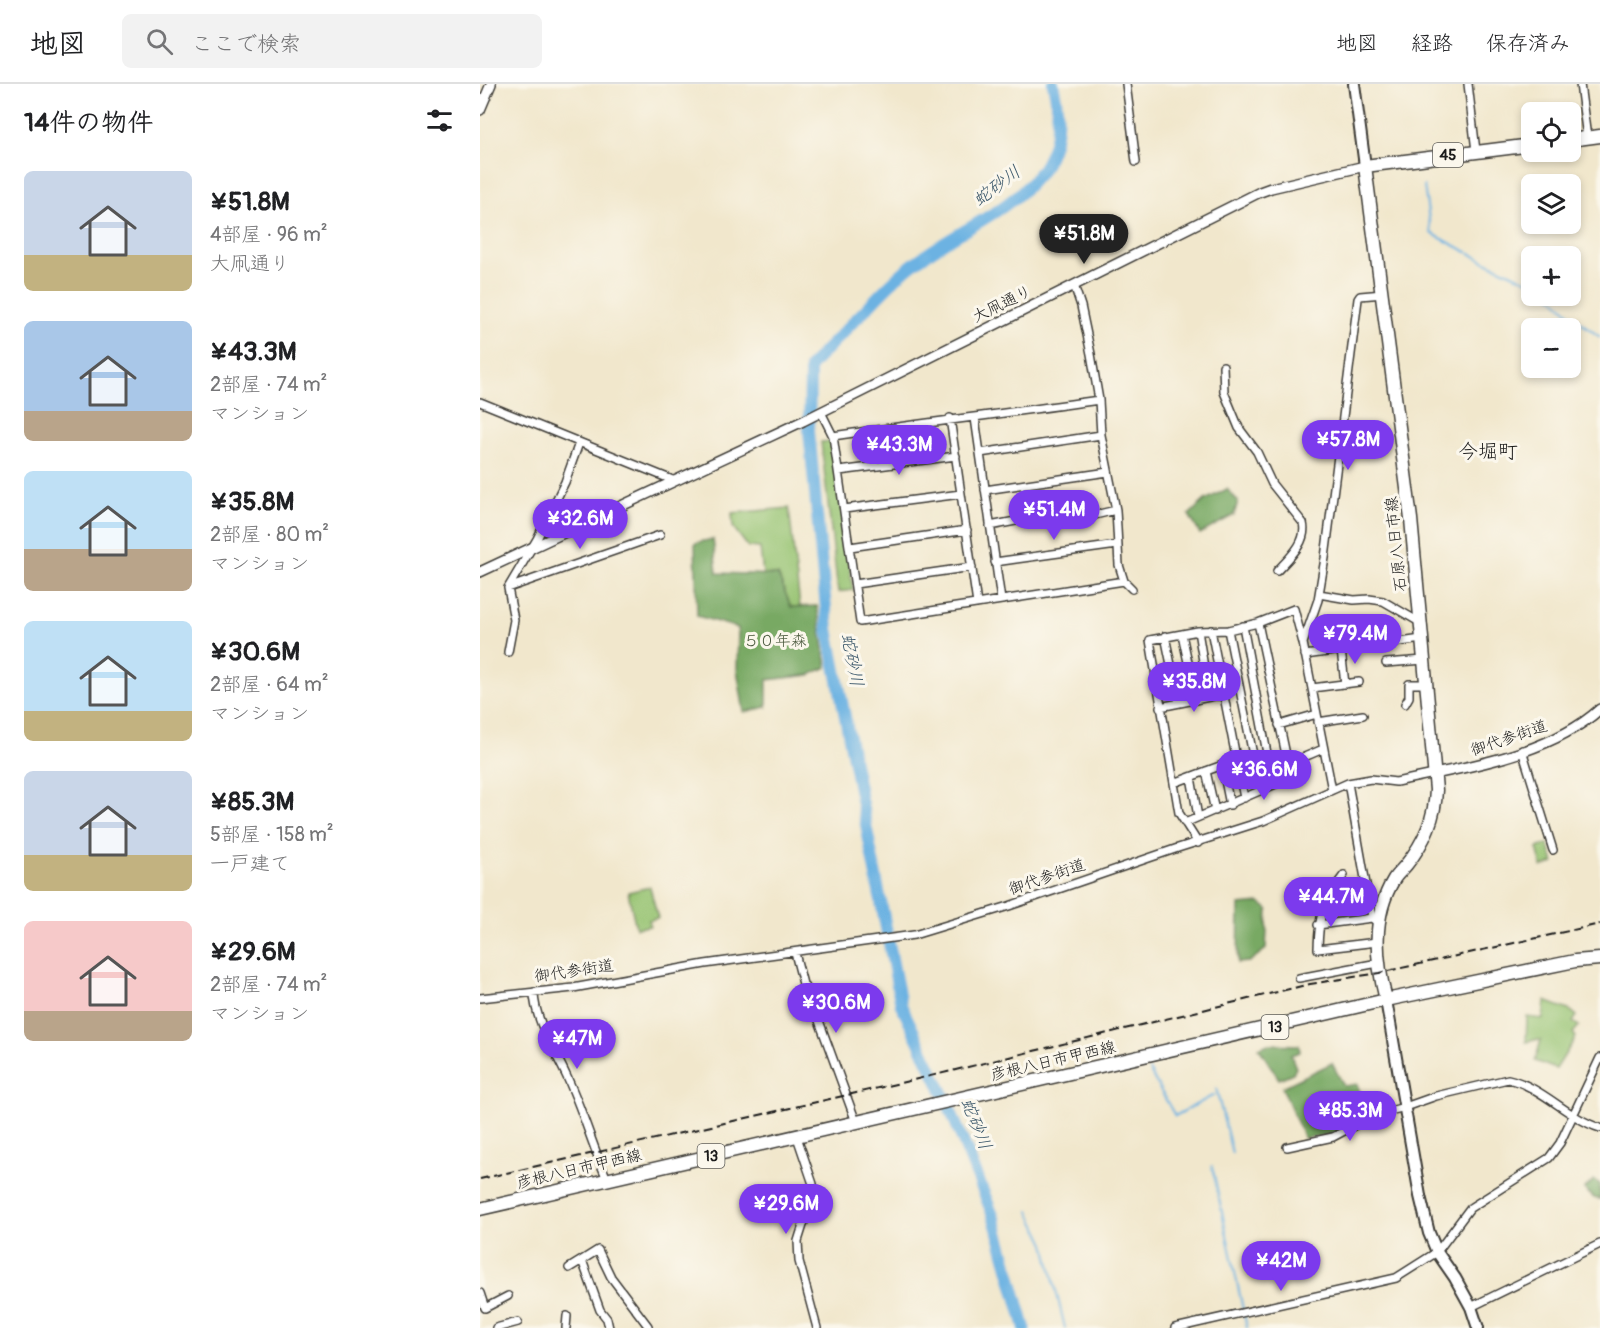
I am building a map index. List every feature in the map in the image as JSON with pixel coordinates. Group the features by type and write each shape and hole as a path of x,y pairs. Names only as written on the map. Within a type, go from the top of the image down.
{"main road":[{"path":"1354,84 1365,166"},
{"name":"45","path":"1365,166 1521,146"},
{"name":"石原八日市線","path":"1365,166 1411,519 1436,804 1430,826 1417,849 1394,879 1375,920 1378,963 1386,1000"},
{"name":"彦根八日市甲西線","path":"480,1209 1386,1000 1575,961 1600,959"},
{"path":"1386,1000 1420,1196 1429,1233 1437,1252 1472,1307 1478,1328"}],"street":[{"path":"480,110 491,84"},
{"path":"1126,84 1136,162"},
{"path":"1468,84 1476,152"},
{"path":"1580,84 1594,137"},
{"name":"大凧通り","path":"480,572 803,421 1260,192 1365,166"},
{"path":"1074,285 1085,325 1098,400 1101,435 1116,510 1119,566 1124,581 1132,589"},
{"path":"1304,643 1319,594 1358,299 1360,296 1383,294"},
{"path":"1223,366 1224,392 1239,428 1257,452 1272,484 1303,522 1305,531 1303,539 1277,571"},
{"path":"833,436 950,418 975,418 1098,400"},
{"path":"480,411 482,403 676,482"},
{"path":"821,411 833,436 860,622 1124,581"},
{"path":"950,418 977,604"},
{"path":"975,418 1001,600"},
{"path":"980,453 1101,435"},
{"path":"508,652 514,620 508,588 533,546 565,482 579,443"},
{"path":"839,471 956,456"},
{"path":"985,490 1108,472"},
{"path":"844,509 961,494"},
{"path":"990,526 1030,519 1046,521 1070,516 1078,519 1116,510"},
{"path":"849,547 967,530"},
{"path":"508,588 660,535"},
{"path":"995,562 1117,545"},
{"path":"855,584 972,567"},
{"path":"1319,594 1354,600 1383,601 1421,624"},
{"path":"1198,843 1179,813 1150,640 1198,631 1228,630 1258,623 1294,609 1304,643 1332,790"},
{"path":"1185,823 1285,780 1288,765 1258,623"},
{"path":"1243,626 1273,785"},
{"path":"1211,630 1244,798"},
{"path":"1228,630 1260,789"},
{"path":"1198,631 1209,697"},
{"path":"1182,634 1196,700"},
{"path":"1165,636 1179,703"},
{"path":"1305,655 1422,639"},
{"path":"1341,650 1345,684"},
{"path":"1386,663 1424,660"},
{"path":"1312,688 1359,682"},
{"path":"1405,704 1409,697 1409,684 1426,684"},
{"path":"1160,707 1224,694"},
{"name":"御代参街道","path":"480,998 573,988 708,963 795,953 914,935 1009,906 1263,821 1348,783 1371,779 1396,782 1476,766 1558,737 1600,709"},
{"path":"1279,725 1318,718 1363,715"},
{"path":"1288,765 1323,749"},
{"path":"1522,750 1553,850"},
{"path":"1174,783 1236,760"},
{"path":"1222,765 1230,805"},
{"path":"1206,771 1215,810"},
{"path":"1191,777 1198,817"},
{"path":"1318,925 1375,920 1348,783"},
{"path":"1344,875 1321,910 1318,925 1318,949 1377,942"},
{"path":"795,953 803,984 810,996 856,1122"},
{"path":"1299,978 1378,963"},
{"path":"534,992 537,1010 550,1046 566,1074 607,1179"},
{"path":"1175,1328 1396,1278 1437,1252 1470,1208 1550,1158 1560,1143 1600,1058"},
{"path":"1287,1147 1333,1137 1374,1115 1436,1096 1508,1079 1548,1097 1573,1116 1600,1128"},
{"path":"797,1137 813,1184 810,1203 798,1241 799,1261 817,1328"},
{"path":"1472,1307 1600,1244"},
{"path":"569,1268 598,1250 611,1277 648,1326"},
{"path":"582,1260 609,1328"},
{"path":"480,1293 485,1308 508,1296"},
{"path":"566,1328 567,1316"},
{"path":"496,1328 518,1322"}],"green space":[{"path":"833,441 853,590 838,592 821,442"},
{"path":"1227,489 1238,501 1234,515 1200,534 1189,515 1205,500"},
{"path":"789,508 800,607 791,607 778,575 763,574 760,548 748,547 733,527 732,513"},
{"name":"５０年森","path":"713,539 717,573 778,575 791,607 817,606 827,667 810,675 767,680 767,707 744,712 737,670 738,628 697,616 695,543"},
{"path":"1548,844 1554,863 1542,867 1537,848"},
{"path":"650,887 658,918 649,920 650,926 636,928 628,892"},
{"path":"1260,903 1268,909 1266,949 1249,962 1238,963 1239,905"},
{"path":"1545,1001 1571,1011 1577,1016 1573,1022 1579,1026 1573,1033 1576,1037 1556,1069 1535,1061 1541,1040 1526,1042 1527,1017 1543,1019"},
{"path":"1268,1044 1299,1045 1300,1052 1291,1055 1296,1068 1293,1073 1279,1079 1259,1048"},
{"path":"1332,1063 1344,1086 1357,1084 1369,1114 1334,1134 1304,1138 1282,1087"},
{"path":"1594,1180 1600,1184 1600,1199 1594,1198 1584,1189"}],"waterway":[{"name":"蛇砂川","path":"1025,1328 994,1218 946,1099 901,1005 828,629 809,431 810,367 905,270 993,213 1018,195 1038,175 1052,151 1057,121 1053,84"},
{"path":"1424,186 1431,233 1488,263"},
{"path":"1488,263 1521,278"},
{"path":"1562,306 1600,337"},
{"path":"1149,1070 1175,1116 1214,1095"},
{"path":"1216,1088 1232,1153"},
{"path":"1212,1166 1247,1328"},
{"path":"1029,1211 1045,1244 1065,1328"}],"railway":[{"path":"480,1179 939,1074 1310,984 1379,973 1600,924"}],"district":[{"name":"今堀町","path":"1488,451"}]}
